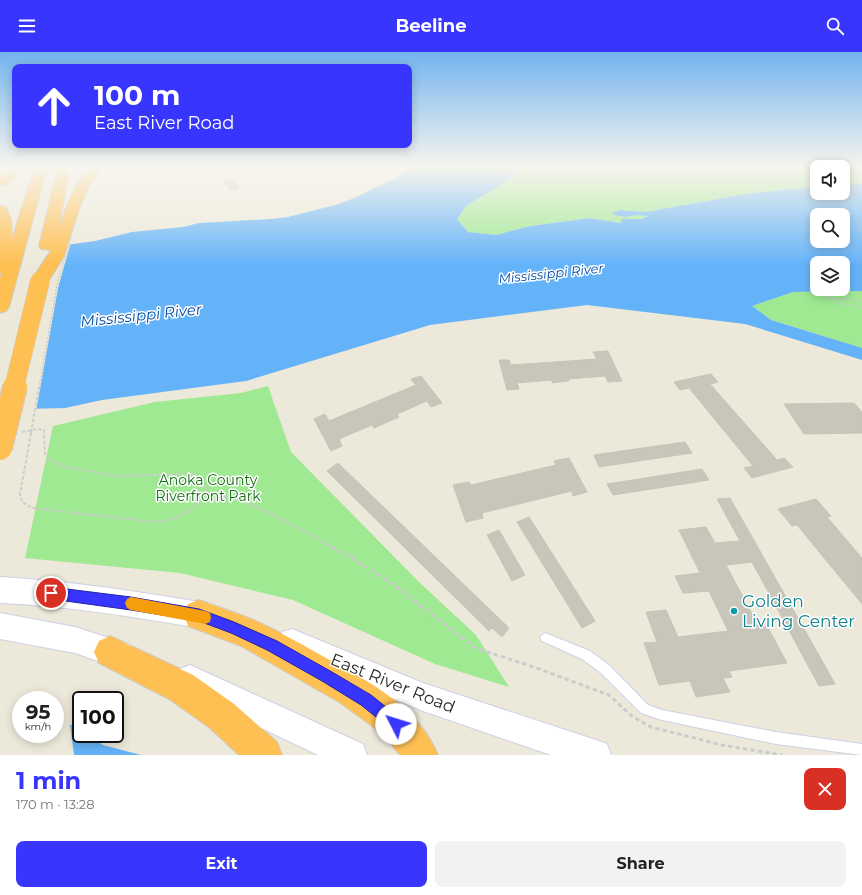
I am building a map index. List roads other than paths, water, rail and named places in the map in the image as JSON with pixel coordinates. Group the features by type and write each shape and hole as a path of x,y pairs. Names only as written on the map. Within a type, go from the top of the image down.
{"highway":[{"path":"0,307 31,200"},
{"path":"0,448 40,281 57,200"},
{"path":"40,281 58,253 70,225 78,200"},
{"path":"0,210 4,219 0,268"},
{"path":"199,615 245,632 366,700 396,724 420,755"},
{"path":"110,652 182,687 222,716 264,755"}],"main road":[{"name":"East River Road","path":"0,590 60,594 131,603 234,622 286,639 423,697 596,755"},
{"path":"0,626 75,640 193,680 352,755"}],"lane":[{"path":"546,638 586,655 605,669 645,709 662,715 776,738 862,750"}],"water":[{"name":"Mississippi River","path":"349,200 476,200 466,206 457,219 468,232 496,235 530,226 590,218 621,223 621,219 641,219 648,216 636,215 625,217 614,215 612,213 620,210 645,212 713,200 862,200 862,291 850,291 850,256 810,256 810,292 793,292 752,306 771,320 862,348 862,360 745,324 587,305 430,325 246,381 102,400 65,408 27,409 0,254 95,241 132,232 183,227 199,223 288,217 339,204"},
{"path":"70,724 72,725 72,740"},
{"path":"72,743 100,743 141,755 74,755"}],"place":[{"name":"Golden Living Center","path":"734,611"}],"park label":[{"name":"Anoka County Riverfront Park","path":"208,488"}]}
